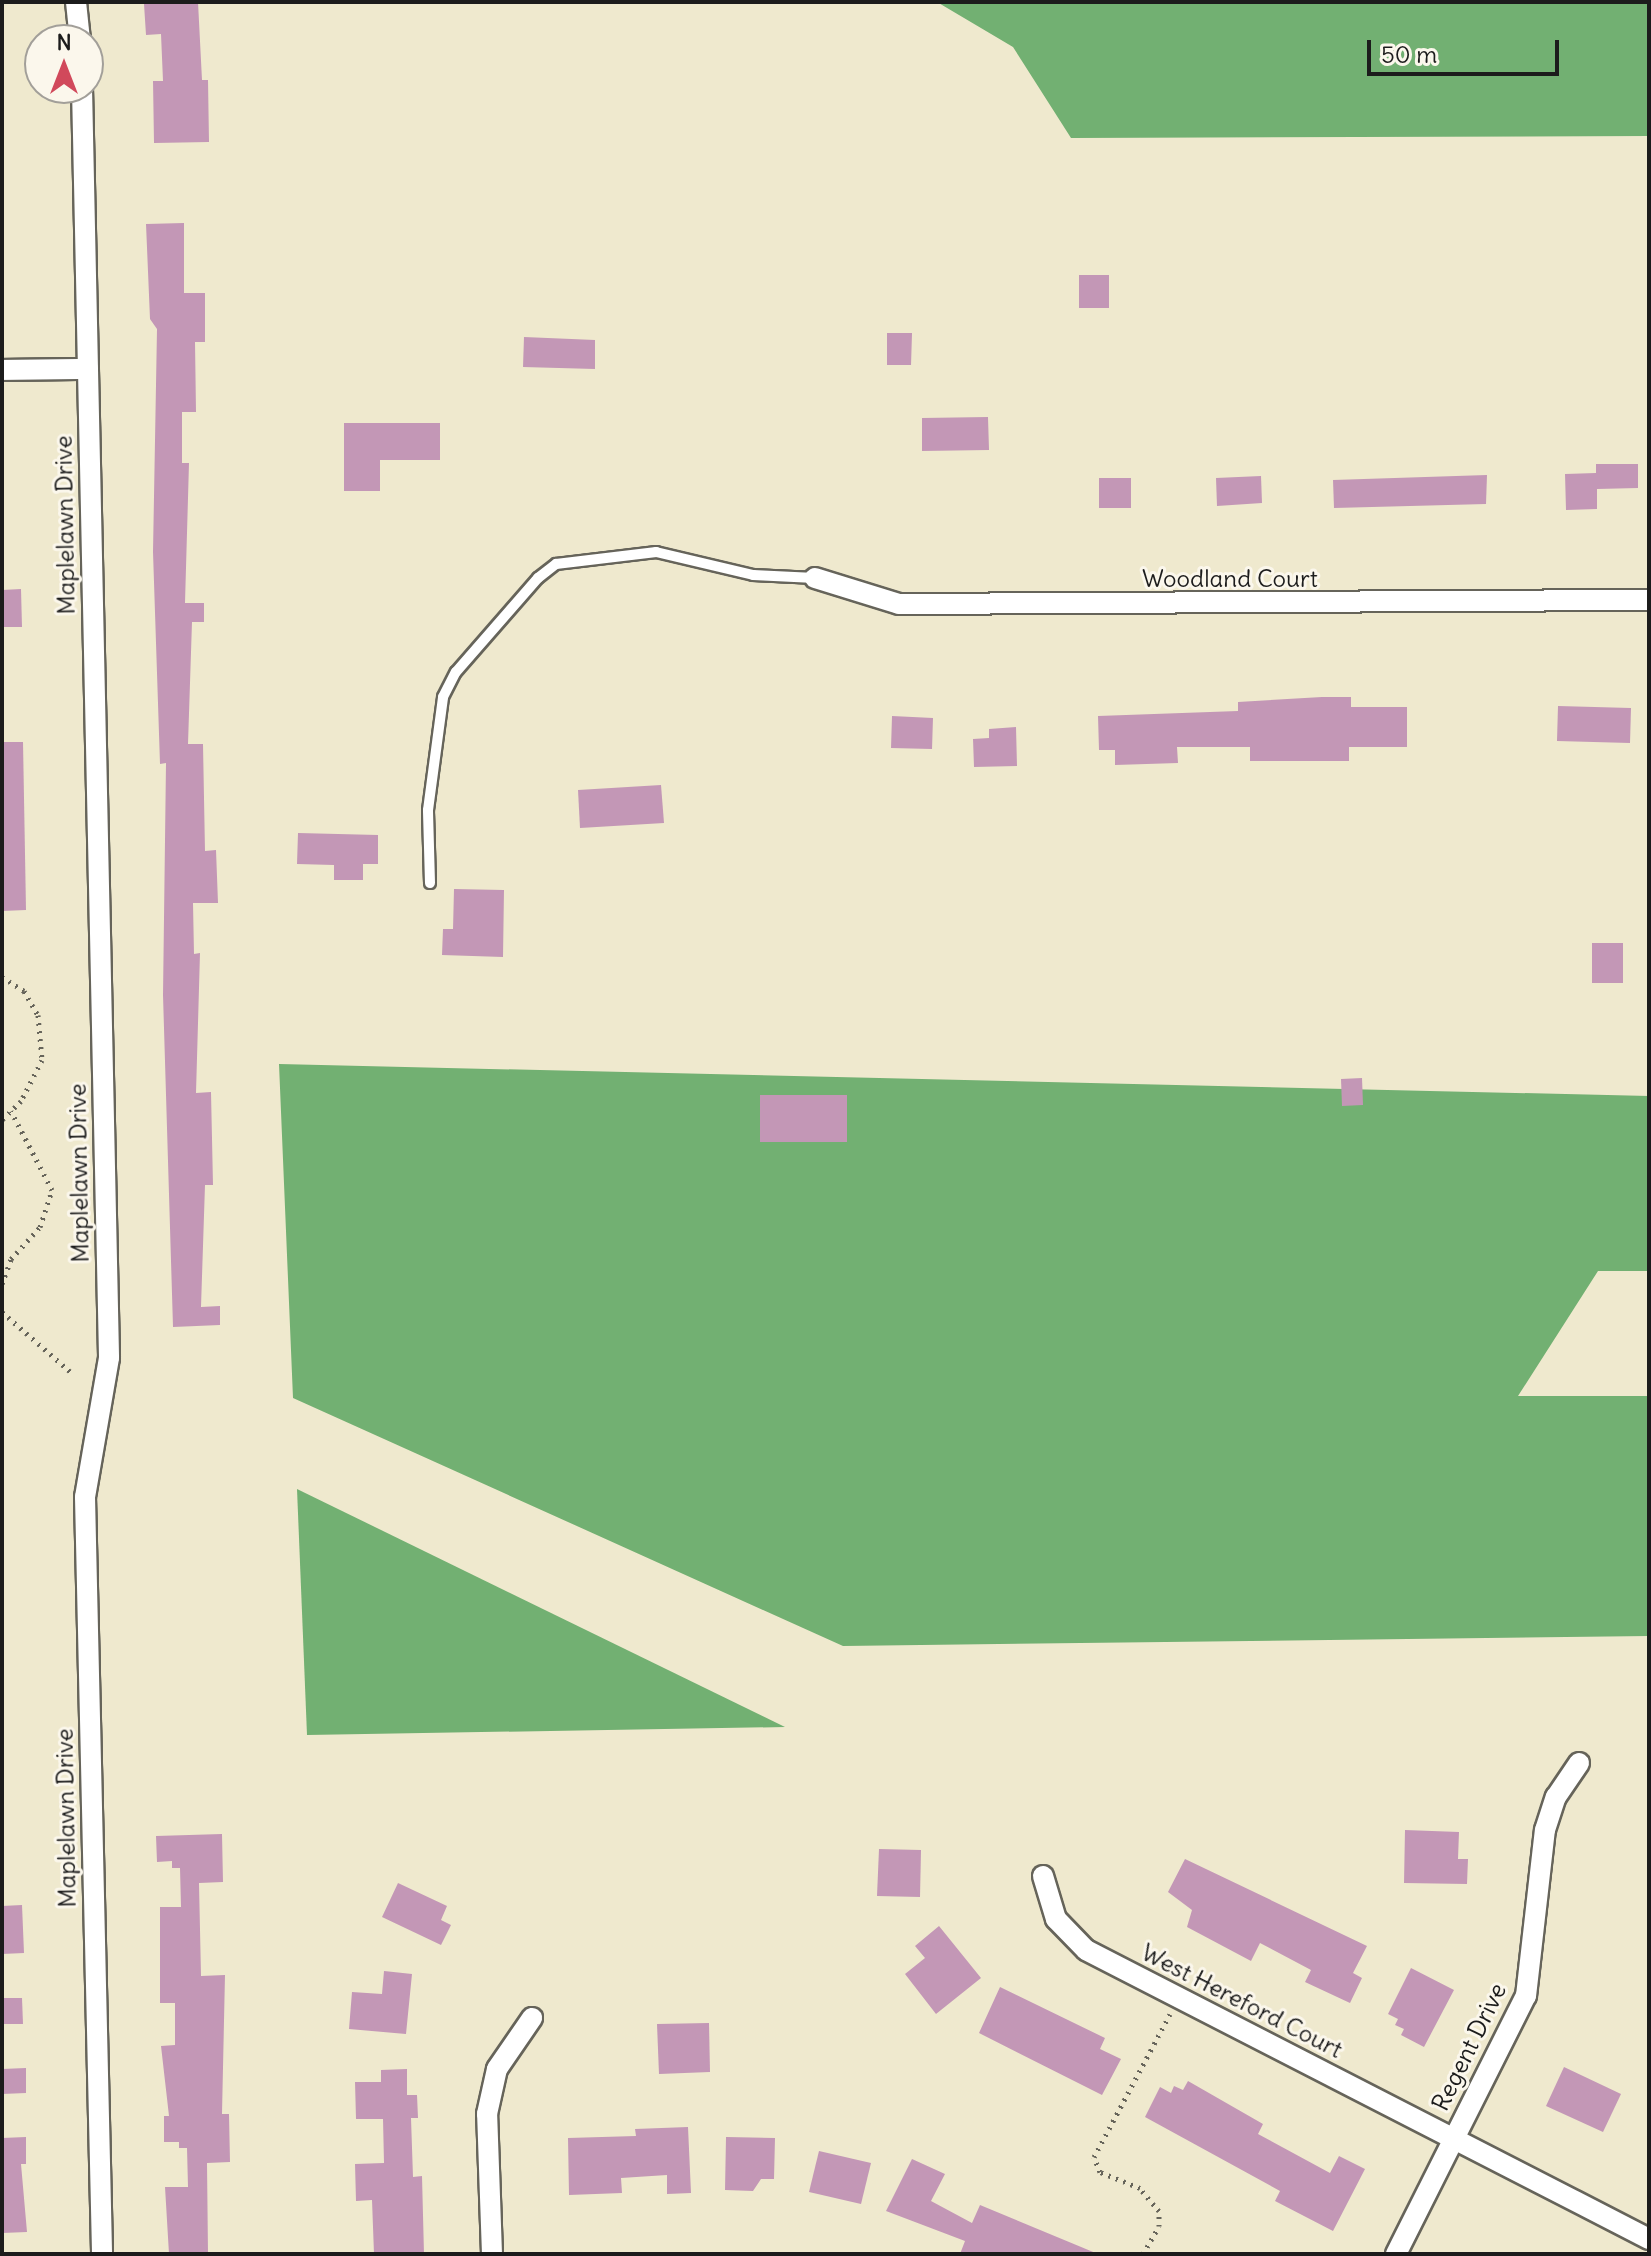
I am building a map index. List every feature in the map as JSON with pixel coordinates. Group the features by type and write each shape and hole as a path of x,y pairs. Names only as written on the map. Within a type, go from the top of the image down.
{"street":[{"path":"76,2 78,24"},
{"name":"Maplelawn Drive","path":"82,104 109,1358 85,1497 102,2254"},
{"path":"2,370 88,369"},
{"name":"Woodland Court","path":"815,578 899,604 1649,600"},
{"name":"Regent Drive","path":"1396,2254 1526,1996 1545,1830 1556,1797 1579,1763"},
{"name":"West Hereford Court","path":"1043,1876 1056,1919 1086,1950 1649,2239"},
{"path":"492,2254 487,2114 497,2069 532,2018"}],"lane":[{"path":"430,883 428,810 443,697 474,649 538,578 556,564 656,552 753,575 815,578"}],"path":[{"path":"2,977 24,991 38,1015 42,1060 11,1111 2,1120"},
{"path":"2,1284 11,1259 40,1227 52,1190 11,1111"},
{"path":"2,1312 73,1374"},
{"path":"1143,2254 1159,2226 1159,2211 1140,2188 1100,2172 1094,2157 1179,1998"}],"green space":[{"path":"937,2 1649,2 1649,136 1071,138 1013,47"},
{"path":"279,1064 1649,1096 1649,1271 1598,1271 1518,1396 1649,1396 1649,1636 843,1646 293,1398"},
{"path":"297,1489 785,1727 307,1735"}],"building":[{"path":"198,2 202,80 208,80 209,142 154,143 153,81 163,81 161,34 146,35 144,4"},
{"path":"184,223 184,293 205,293 205,342 195,342 196,412 182,412 182,463 189,463 185,603 204,603 204,622 192,622 188,744 203,744 205,851 216,850 218,903 193,903 194,954 200,953 196,1093 211,1092 213,1185 205,1185 201,1307 220,1306 220,1325 173,1327 163,995 166,763 160,764 153,552 157,329 150,319 146,224"},
{"path":"1079,275 1109,275 1109,308 1079,308"},
{"path":"887,333 912,333 911,365 887,365"},
{"path":"524,337 595,340 595,369 523,367"},
{"path":"988,417 989,450 922,451 922,418"},
{"path":"344,423 440,423 440,460 380,460 380,491 344,491"},
{"path":"1596,464 1638,464 1638,488 1597,489 1597,509 1566,510 1565,474 1596,473"},
{"path":"1487,475 1486,504 1334,508 1333,480"},
{"path":"1261,476 1262,503 1217,506 1216,478"},
{"path":"1099,478 1131,478 1131,508 1099,508"},
{"path":"21,589 22,627 2,627 2,590"},
{"path":"1351,697 1351,707 1407,707 1407,747 1349,747 1349,761 1250,761 1250,747 1177,747 1178,763 1115,765 1115,750 1099,750 1098,716 1238,711 1238,702"},
{"path":"1558,706 1631,708 1630,743 1557,741"},
{"path":"892,716 933,718 932,749 891,748"},
{"path":"1016,727 1017,766 974,767 973,739 989,738 989,729"},
{"path":"2,742 23,742 26,910 2,911"},
{"path":"661,785 664,823 580,828 578,790"},
{"path":"298,833 378,835 378,864 363,864 363,880 334,880 334,865 297,864"},
{"path":"454,889 504,890 503,957 442,955 443,929 453,929"},
{"path":"1592,943 1623,943 1623,983 1592,983"},
{"path":"1362,1078 1363,1105 1342,1106 1341,1079"},
{"path":"760,1095 847,1095 847,1142 760,1142"},
{"path":"1405,1830 1459,1832 1458,1859 1468,1859 1467,1884 1404,1883"},
{"path":"222,1834 223,1882 199,1883 201,1976 225,1975 222,2114 229,2114 230,2162 207,2163 208,2254 169,2254 165,2187 188,2187 187,2148 179,2148 179,2142 164,2142 164,2116 169,2116 161,2046 175,2045 175,2003 160,2003 160,1907 181,1907 180,1868 172,1868 172,1861 157,1862 156,1836"},
{"path":"879,1849 921,1850 920,1897 877,1896"},
{"path":"1185,1859 1367,1946 1353,1973 1362,1978 1350,2003 1305,1982 1311,1970 1260,1943 1251,1961 1187,1927 1192,1910 1168,1892"},
{"path":"398,1883 447,1906 441,1920 451,1925 441,1945 382,1917"},
{"path":"22,1905 24,1953 2,1954 2,1906"},
{"path":"939,1926 981,1978 936,2014 905,1974 925,1958 915,1946"},
{"path":"1411,1968 1454,1990 1424,2047 1401,2035 1404,2029 1395,2025 1398,2019 1388,2014"},
{"path":"384,1971 412,1974 406,2034 349,2029 352,1992 382,1994"},
{"path":"1000,1987 1105,2038 1100,2049 1121,2059 1102,2095 979,2033"},
{"path":"2,1998 22,1998 23,2024 2,2024"},
{"path":"709,2023 710,2072 659,2074 657,2024"},
{"path":"1564,2067 1621,2094 1603,2132 1546,2106"},
{"path":"26,2068 26,2093 2,2094 2,2069"},
{"path":"407,2069 407,2095 417,2095 418,2118 411,2118 413,2177 422,2176 424,2254 374,2254 372,2200 356,2201 355,2164 384,2163 383,2119 356,2119 355,2082 381,2082 381,2070"},
{"path":"1188,2081 1263,2124 1258,2134 1330,2173 1339,2156 1365,2169 1333,2231 1275,2201 1280,2191 1145,2117 1160,2087 1171,2093 1174,2086 1183,2090"},
{"path":"688,2127 691,2193 667,2194 667,2175 621,2178 622,2193 569,2195 568,2138 636,2136 635,2129"},
{"path":"26,2137 26,2164 21,2164 27,2232 2,2233 2,2138"},
{"path":"726,2137 775,2138 774,2179 761,2179 753,2191 725,2190"},
{"path":"819,2151 871,2163 861,2204 809,2192"},
{"path":"912,2159 945,2174 931,2201 972,2223 980,2205 1098,2254 960,2254 965,2241 886,2211"}]}
